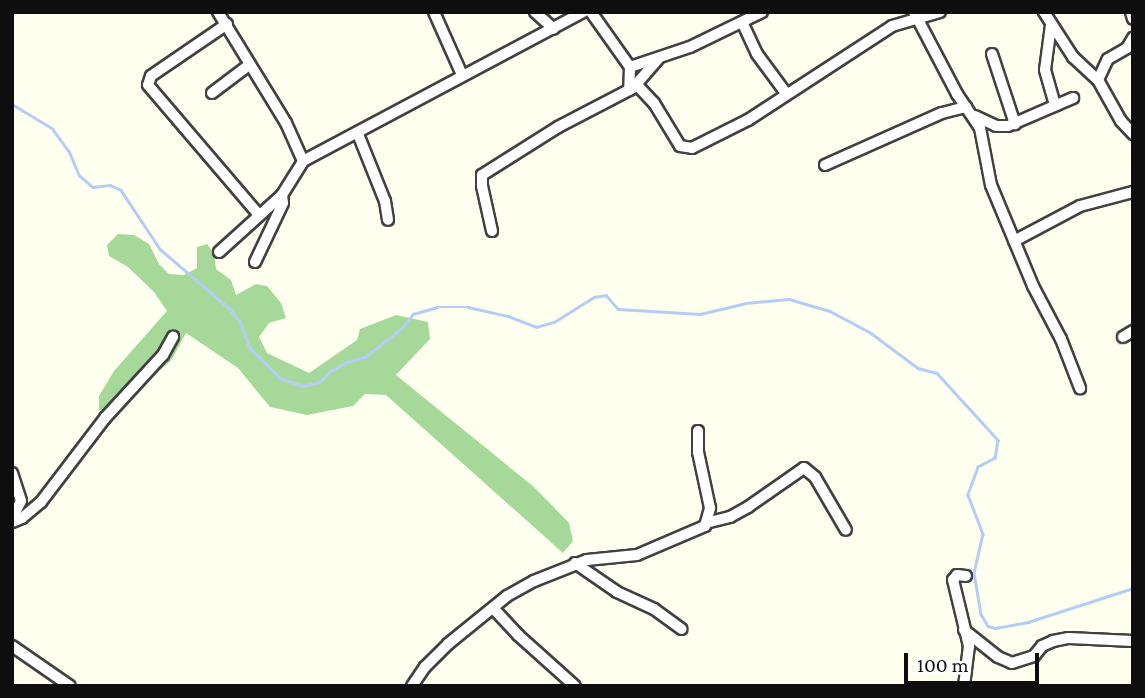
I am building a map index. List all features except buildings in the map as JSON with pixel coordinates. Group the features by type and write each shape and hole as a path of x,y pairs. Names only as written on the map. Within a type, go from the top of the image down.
{"street":[{"path":"434,12 462,75"},
{"path":"535,12 554,29"},
{"path":"219,253 258,214 282,195 303,161 583,12"},
{"path":"591,12 630,67 633,87 654,103 673,138 687,149 727,131 892,26 916,15 930,18 940,12"},
{"path":"630,67 658,59 743,24 762,12"},
{"path":"1044,12 1073,57 1098,80 1121,121 1133,134"},
{"path":"1131,12 1133,19"},
{"path":"220,13 286,123 303,161"},
{"path":"916,15 980,128 991,185 1033,286 1061,339 1080,388"},
{"path":"227,24 151,76 148,85 258,214"},
{"path":"743,24 757,54 785,92"},
{"path":"1051,25 1045,70 1055,106"},
{"path":"1098,80 1108,60 1127,48 1133,38"},
{"path":"992,54 1015,124"},
{"path":"492,231 482,175 558,127 633,87 658,59"},
{"path":"212,93 249,65"},
{"path":"825,165 942,113 968,111 996,126 1015,124 1073,98"},
{"path":"358,134 385,201 388,220"},
{"path":"1014,241 1080,206 1133,191"},
{"path":"256,262 279,210 282,195"},
{"path":"1123,337 1133,331"},
{"path":"12,520 26,516 41,502 105,418 163,355 173,337"},
{"path":"698,431 698,452 710,508 706,523"},
{"path":"412,686 443,649 493,608 534,581 575,564 637,555 706,523 730,517 804,468 815,477 846,530"},
{"path":"12,473 21,501 12,520"},
{"path":"575,564 603,584 654,609 682,629"},
{"path":"964,686 969,646 953,580 957,575 966,576"},
{"path":"493,608 517,635 575,686"},
{"path":"964,630 998,656 1012,663 1034,656 1042,646 1053,641 1069,638 1133,641"},
{"path":"12,646 70,686"}],"green space":[{"path":"118,234 134,235 149,244 159,264 169,274 184,275 197,268 197,247 207,244 214,253 216,269 231,280 236,295 256,284 267,286 281,303 286,318 269,323 259,337 267,353 309,373 357,340 360,329 396,315 428,322 430,339 396,375 534,487 569,523 573,541 563,553 386,395 365,394 353,406 307,415 270,407 238,368 186,333 171,361 108,413 99,410 99,396 114,371 167,311 154,292 128,267 109,256 107,245"}],"waterway":[{"path":"12,104 52,128 69,151 79,175 93,187 110,185 121,190 160,249 228,307 240,321 250,348 280,378 303,386 320,382 329,372 346,362 365,357 402,328 413,314 437,307 468,307 508,316 536,327 554,322 594,297 606,295 618,309 700,314 746,303 789,299 830,311 871,333 918,368 937,373 998,440 995,458 978,467 968,495 983,534 974,573 981,614 988,626 995,628 1028,622 1133,588"}]}
